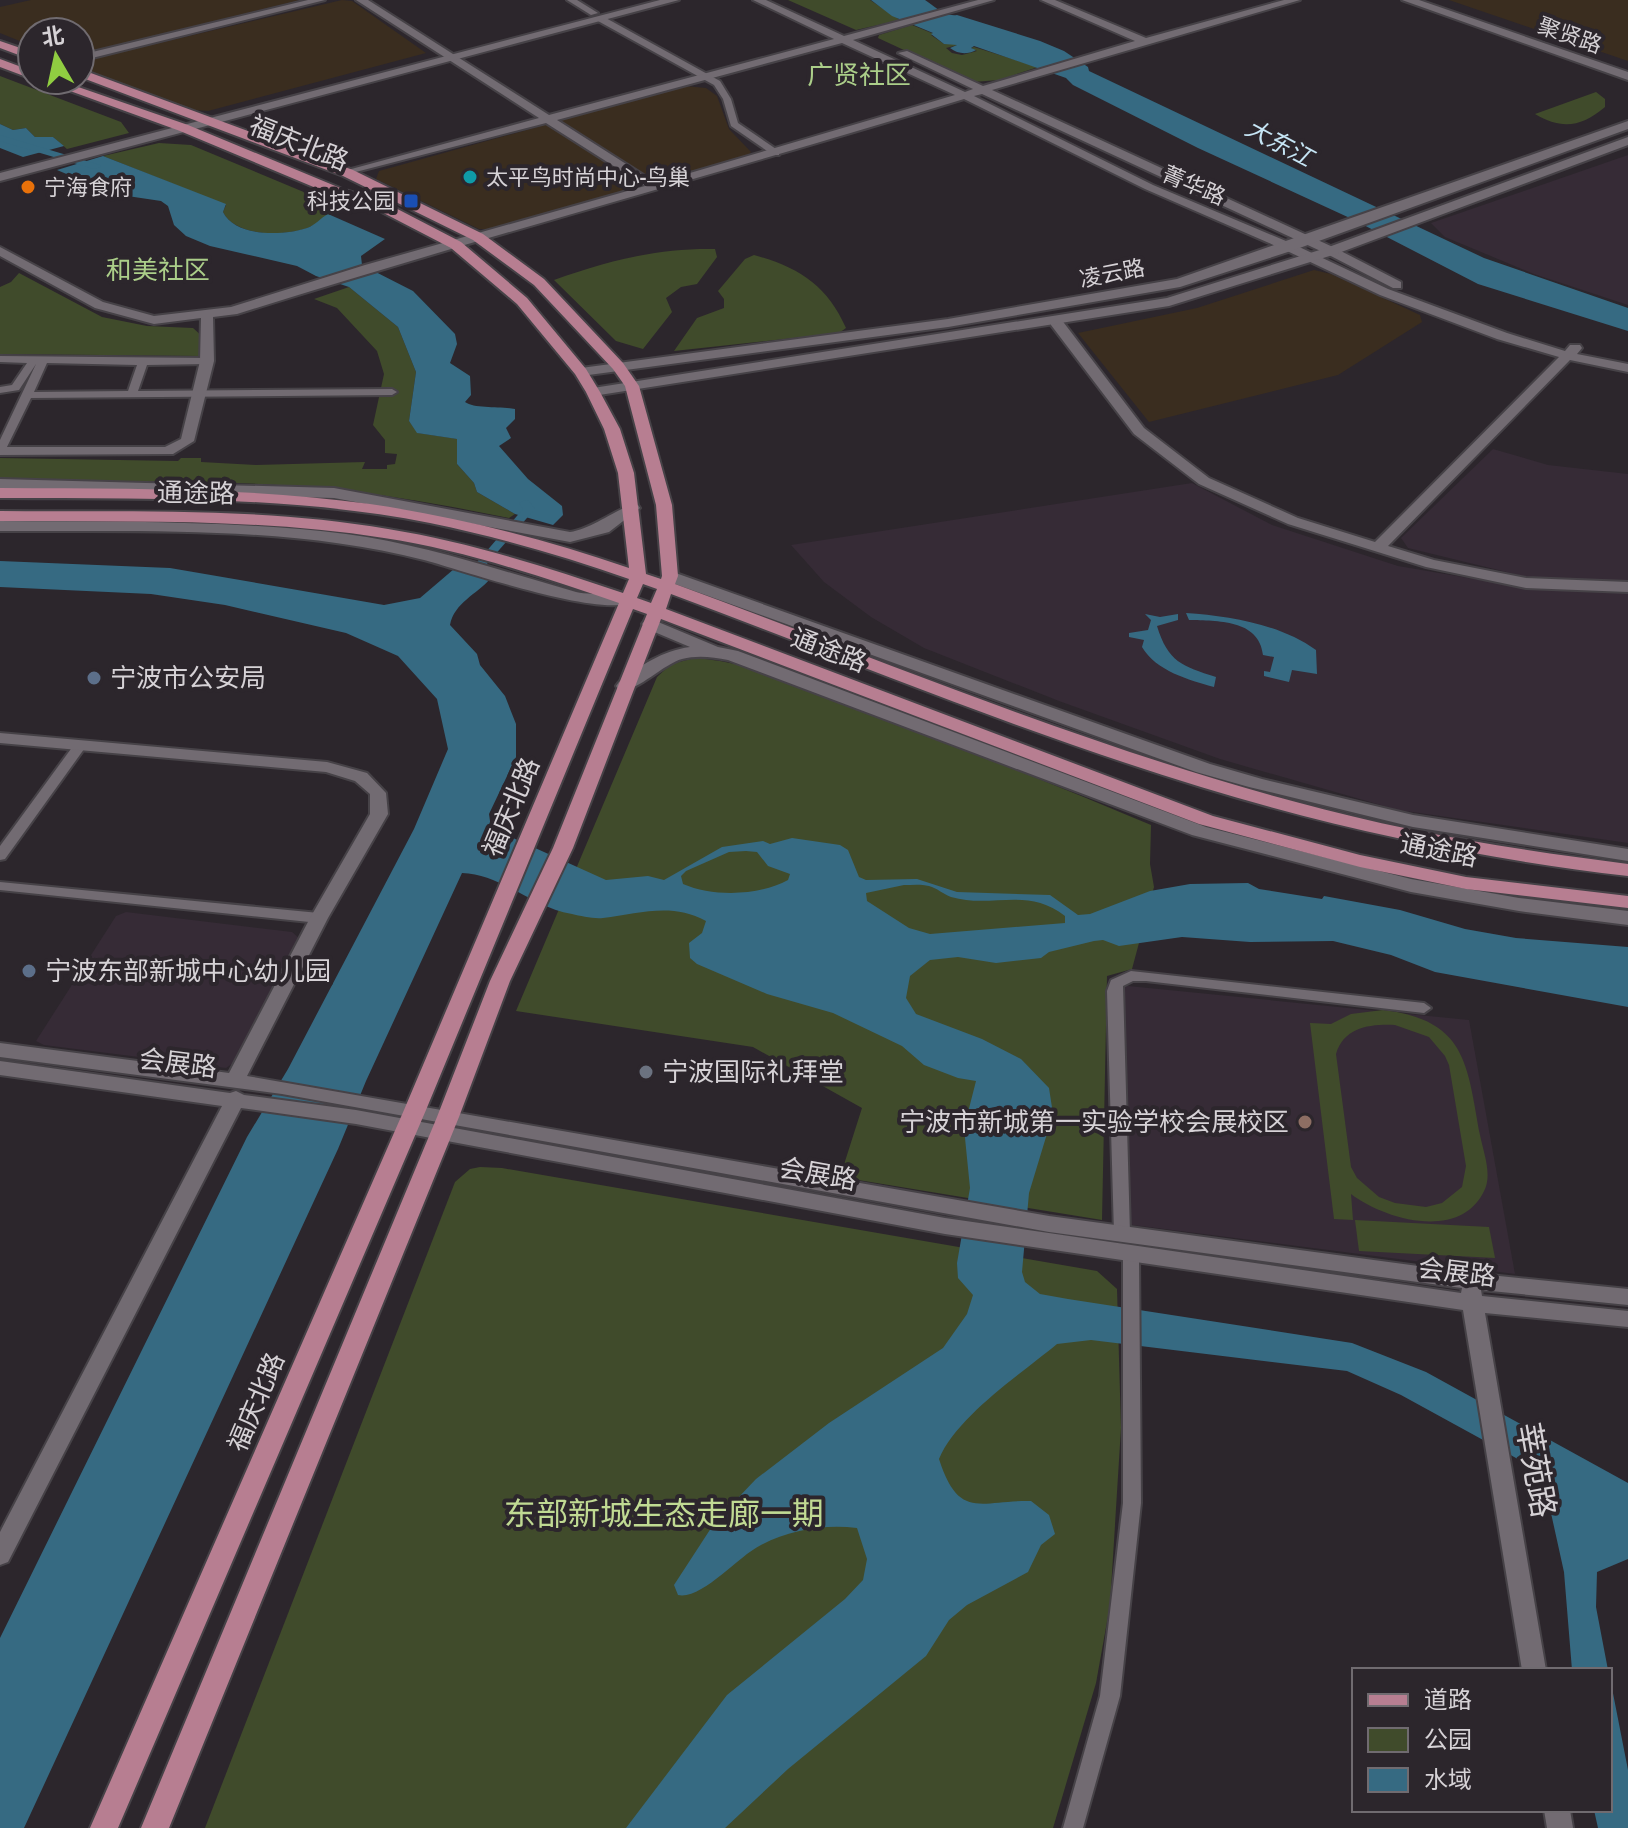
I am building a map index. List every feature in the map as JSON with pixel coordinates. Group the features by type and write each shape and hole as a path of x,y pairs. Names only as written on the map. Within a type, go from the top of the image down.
{"main road":[{"path":"598,16 645,0"},
{"path":"0,169 88,155 203,120 598,16 673,0"},
{"name":"聚贤路","path":"1408,0 1628,76"},
{"name":"聚贤路","path":"1444,0 1628,64"},
{"name":"福庆北路","path":"96,79 348,173 478,237 539,282 618,366 632,386 664,505 668,582 563,848 500,981 444,1125 155,1828"},
{"name":"福庆北路","path":"92,96 180,127 340,193 377,204 456,245 522,301 581,372 612,429 626,473 638,577 411,1119 104,1828"},
{"name":"凌云路","path":"581,372 948,323 1180,283 1628,125"},
{"path":"0,177 68,152 180,127"},
{"name":"凌云路","path":"593,392 1169,302 1331,251 1628,141"},
{"path":"0,484 280,489 334,493 507,522 548,540 587,536 605,528 632,508"},
{"name":"通途路","path":"0,493 266,498 387,511 548,540 638,577 668,582 970,703 1220,788 1322,818 1392,834 1472,849 1628,870"},
{"name":"通途路","path":"0,516 260,520 384,533 466,557 531,568 626,600 654,618 1206,820 1360,861 1466,883 1628,902"},
{"path":"0,526 196,527 348,539 466,557 506,576 582,599 626,600"},
{"path":"668,582 1265,787 1443,828 1628,855"},
{"path":"654,618 720,652 1199,831 1448,893 1531,907 1628,918"},
{"path":"625,686 651,664 668,656 686,652 720,652"}],"street":[{"path":"96,54 320,0"},
{"path":"361,0 654,187"},
{"path":"571,0 703,75 723,90 734,124 776,153"},
{"name":"菁华路","path":"758,0 964,95 1149,187 1445,317 1628,368"},
{"path":"783,0 986,89 1308,240 1390,282 1572,352 1628,358"},
{"path":"348,173 989,0"},
{"path":"1046,0 1146,42"},
{"path":"0,251 99,305 154,320 207,315 257,304 369,268 776,153 1042,71 1295,0"},
{"path":"38,361 0,451 168,451 187,441 207,361 207,315"},
{"path":"1056,322 1139,431 1204,481 1293,521 1431,564 1526,583 1628,587"},
{"path":"1377,548 1572,352"},
{"path":"0,359 207,361"},
{"path":"0,390 15,388 38,361"},
{"path":"132,394 143,362"},
{"path":"26,395 392,392"},
{"path":"0,738 327,767 361,777 378,793 379,814 319,918 236,1089 8,1522 0,1555"},
{"path":"0,856 81,745"},
{"path":"0,886 319,918"},
{"path":"1122,1233 1116,983 1131,976 1146,976 1424,1008"},
{"name":"会展路","path":"0,1050 359,1109 1047,1233 1131,1255 1471,1292 1628,1297"},
{"name":"会展路","path":"0,1068 236,1089"},
{"name":"会展路","path":"1047,1233 1122,1233 1628,1319"},
{"path":"1073,1828 1110,1696 1132,1503 1131,1255"},
{"name":"莘苑路","path":"1471,1292 1534,1668"}],"shaded area":[{"path":"31,0 300,0 96,50 96,16 16,16 16,40 0,33 0,7"},
{"path":"342,0 352,1 426,53 208,111 195,110 96,75 96,58"},
{"path":"1449,0 1628,0 1628,61"},
{"path":"685,86 706,88 717,96 729,129 751,152 744,159 495,229 479,229 376,179 379,171"},
{"path":"1628,155 1628,305 1534,274 1445,237 1431,223"},
{"path":"1314,270 1331,274 1420,315 1422,322 1338,375 1149,422 1078,333 1197,308"},
{"path":"1493,449 1548,465 1628,474 1628,582 1527,577 1408,548 1401,538"},
{"path":"1192,483 1272,525 1398,566 1527,588 1628,591 1628,843 1398,810 1220,759 924,648 871,617 824,582 791,545"},
{"name":"宁波东部新城中心幼儿园","path":"126,912 292,932 299,938 236,1061 226,1068 44,1045 36,1041 116,916"},
{"name":"宁波市新城第一实验学校会展校区","path":"1118,985 1469,1020 1515,1274 1125,1224"}],"green space":[{"path":"788,0 870,0 900,20 856,30"},
{"path":"912,25 934,34 931,35 944,44 951,42 958,45 946,48 952,53 962,55 977,51 971,48 974,47 1038,67 999,80 973,82 878,38 879,35"},
{"path":"0,76 16,82 16,96 53,96 121,122 129,133 67,149 53,137 35,137 26,128 13,130 0,124"},
{"path":"1596,92 1605,99 1605,107 1588,119 1563,124 1535,114"},
{"path":"159,143 191,145 342,208 300,230 262,233 229,220 223,212 226,205 103,156"},
{"path":"715,249 717,257 697,284 681,287 666,298 672,312 643,349 616,341 554,280 633,257"},
{"path":"754,255 784,265 809,280 830,300 846,328 839,333 674,351 697,318 724,308 724,299 718,291 745,259"},
{"path":"19,273 102,317 147,326 193,328 204,338 199,356 0,354 0,287 11,282"},
{"path":"349,287 398,327 416,372 409,421 418,433 458,439 457,464 474,483 477,492 515,514 509,518 352,491 288,486 0,480 0,458 178,461 181,458 201,458 201,462 256,465 365,462 362,469 387,469 387,465 395,464 397,454 385,453 385,440 373,425 384,374 377,351 337,308 314,299"},
{"path":"695,658 739,665 781,678 1151,825 1150,864 1154,887 1132,969 1107,976 1102,1220 840,1177 862,1108 753,1047 516,1011 657,677 671,664"},
{"path":"1383,1010 1411,1015 1447,1035 1458,1050 1471,1087 1488,1176 1485,1189 1474,1205 1459,1216 1441,1221 1402,1218 1383,1212 1351,1194 1353,1220 1334,1219 1310,1023 1331,1024 1351,1014","holes":["1376,1025 1395,1025 1429,1037 1449,1065 1466,1166 1462,1187 1442,1203 1426,1207 1395,1203 1379,1197 1357,1178 1351,1167 1336,1054 1345,1038 1359,1029"]},
{"name":"东部新城生态走廊一期","path":"502,1168 1097,1271 1117,1289 1121,1428 1110,1605 1096,1683 1053,1828 205,1828 455,1182 470,1169"},
{"path":"1355,1220 1489,1227 1495,1258 1359,1251"}],"water":[{"path":"871,0 925,0 948,14 1064,51 1088,67 1089,71 1484,258 1628,308 1628,331 1478,284 1352,219 1198,148 1073,85 1066,78 974,46 971,48 976,50 973,52 956,52 950,48 957,45 944,44 933,33 892,16"},
{"path":"0,124 13,130 26,128 35,137 53,137 64,146 23,157 0,148"},
{"path":"103,156 226,204 223,212 229,220 249,230 273,233 297,231 310,227 328,214 385,239 361,256 362,265 413,291 455,334 457,344 450,363 470,376 471,395 465,402 475,406 515,409 515,419 506,428 511,438 499,446 528,479 562,506 563,515 553,525 515,514 477,492 474,483 457,464 457,439 417,433 409,421 416,372 398,327 349,287 297,266 210,246 186,236 174,225 168,206 161,201 114,194 57,170"},
{"path":"0,561 170,568 384,605 420,598 454,569 490,579 461,605 450,625 477,654 480,665 505,696 516,724 516,757 489,814 491,828 606,880 648,876 664,880 722,847 763,841 770,844 792,838 840,845 848,850 859,877 866,880 917,879 957,892 1050,895 1078,915 1090,914 1150,891 1190,884 1248,883 1259,889 1322,899 1324,896 1400,910 1465,929 1516,938 1628,947 1628,1007 1435,972 1391,955 1333,941 1250,942 1182,937 1119,946 1103,940 1094,941 1049,952 1041,958 996,963 958,957 930,960 910,976 906,998 916,1014 982,1039 1021,1059 1049,1088 1053,1114 1029,1193 1022,1272 1025,1282 1040,1294 1352,1343 1426,1372 1628,1483 1628,1559 1597,1572 1596,1607 1608,1668 1572,1668 1564,1572 1549,1504 1516,1458 1401,1395 1347,1371 1091,1340 1057,1344 975,1412 960,1427 939,1459 947,1479 963,1499 985,1504 1031,1501 1049,1515 1055,1534 1041,1545 1028,1572 967,1605 949,1620 926,1656 788,1769 725,1828 626,1828 727,1695 845,1599 863,1580 867,1559 857,1528 832,1527 795,1532 761,1545 698,1591 678,1595 674,1585 715,1522 756,1479 829,1423 943,1348 967,1314 973,1295 958,1278 957,1263 970,1188 964,1128 976,1081 958,1078 924,1065 902,1046 833,1013 767,994 697,964 690,958 689,943 702,933 706,921 693,915 668,911 603,918 583,916 558,911 491,879 462,873 24,1828 0,1828 0,1638 247,1137 288,1069 414,829 448,749 437,699 398,656 346,633 225,605 151,594 0,587","holes":["729,852 757,852 768,866 790,874 788,880 764,889 736,893 708,891 683,884 681,876 686,871","920,885 966,900 1037,902 1065,916 1065,923 930,934 909,928 867,901 866,893"]},
{"path":"1186,613 1237,619 1287,634 1316,650 1317,674 1292,670 1289,682 1264,676 1264,671 1270,672 1274,657 1263,655 1254,634 1235,624 1189,620"},
{"path":"1145,614 1160,617 1178,614 1178,620 1157,626 1161,638 1172,655 1185,666 1216,677 1214,687 1164,668 1142,647 1144,640 1129,637 1129,633 1148,630 1151,620"},
{"path":"1612,1688 1628,1770 1628,1828 1598,1828 1594,1812 1612,1812"}],"waterway":[{"path":"0,138 97,167"},
{"path":"469,578 529,509 525,503"}],"place":[{"name":"太平鸟时尚中心-鸟巢","path":"470,177"},
{"name":"宁海食府","path":"28,187"},
{"name":"科技公园","path":"411,201"},
{"name":"宁波市公安局","path":"94,678"},
{"name":"宁波东部新城中心幼儿园","path":"29,971"},
{"name":"宁波国际礼拜堂","path":"646,1072"},
{"name":"宁波市新城第一实验学校会展校区","path":"1305,1122"}],"district":[{"name":"广贤社区","path":"859,75"},
{"name":"和美社区","path":"158,270"}],"water label":[{"name":"大东江","path":"1279,143"}]}
